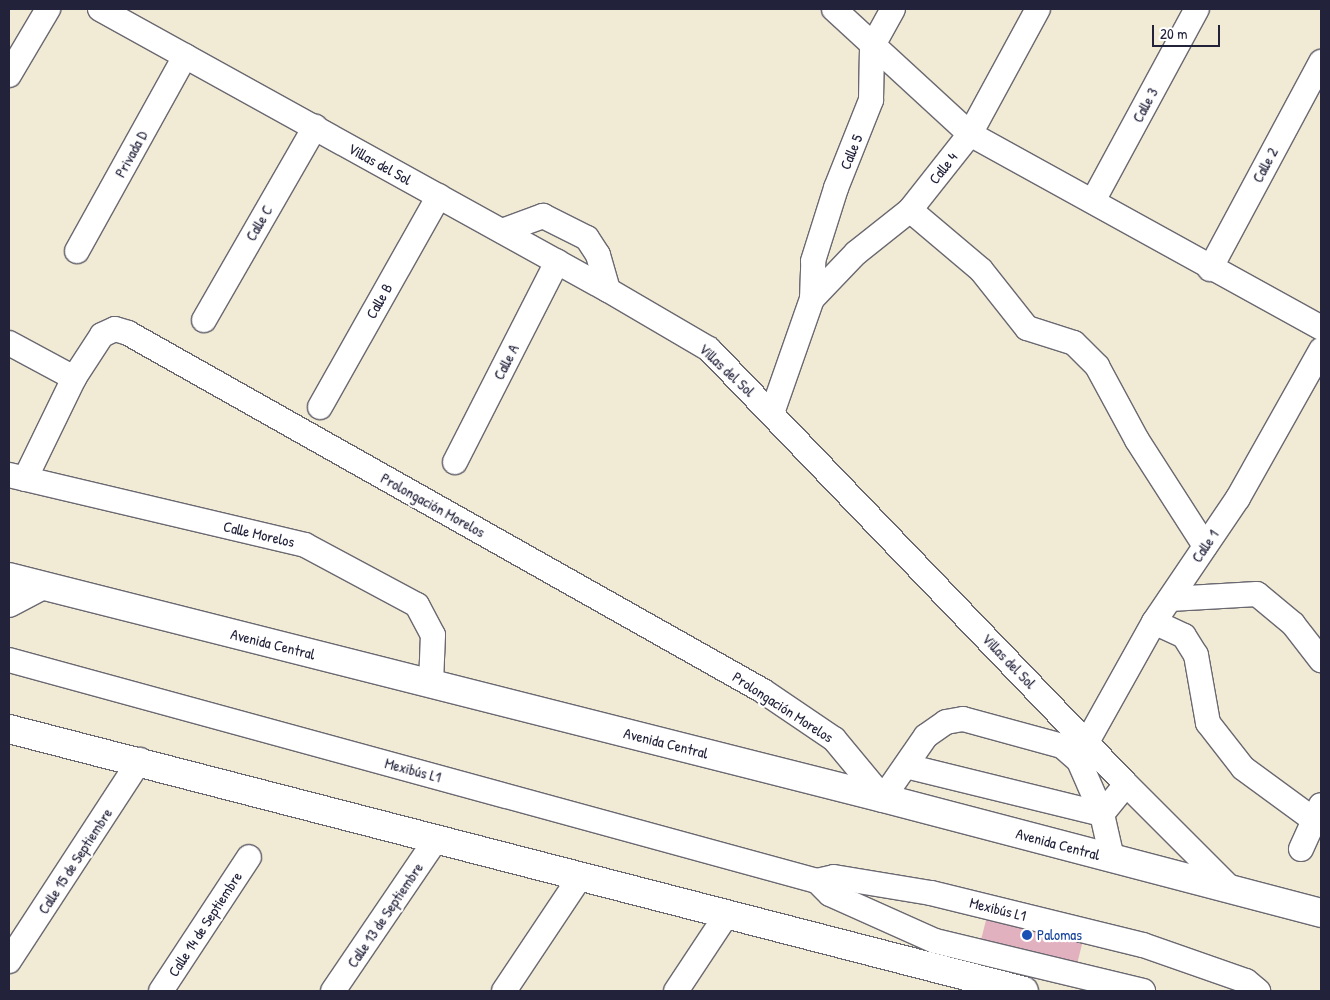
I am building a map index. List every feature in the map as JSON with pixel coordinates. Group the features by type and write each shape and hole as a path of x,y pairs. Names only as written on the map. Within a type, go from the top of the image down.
{"highway":[{"name":"Avenida Central","path":"9,577 883,798 1321,913"},
{"path":"9,603 41,586"},
{"path":"9,729 140,760 580,877 727,914 964,984 1024,991"}],"street":[{"path":"9,75 48,9"},
{"name":"Villas del Sol","path":"100,9 608,290 709,349 1126,784 1232,890"},
{"path":"834,9 872,48 970,134 1210,269 1321,328"},
{"name":"Calle 5","path":"812,299 813,261 836,188 871,100 872,48 893,9"},
{"name":"Calle 4","path":"812,299 856,253 910,210 970,134 1038,9"},
{"name":"Calle 3","path":"1093,202 1197,9"},
{"name":"Privada D","path":"77,251 184,56"},
{"name":"Calle 2","path":"1210,269 1321,62"},
{"name":"Calle C","path":"204,320 314,127"},
{"name":"Calle B","path":"320,407 439,196"},
{"path":"910,210 981,270 1028,328 1074,343 1097,366 1137,440 1206,546"},
{"path":"502,231 543,216 587,238 598,255 608,290"},
{"name":"Calle A","path":"455,462 556,262"},
{"path":"772,413 812,299"},
{"name":"Prolongación Morelos","path":"17,477 74,378 102,335 115,329 128,333 763,691 834,739 883,798"},
{"path":"9,343 74,378"},
{"name":"Calle 1","path":"1087,742 1154,622 1238,498 1321,350"},
{"name":"Calle Morelos","path":"17,477 305,545 417,605 433,635 431,683"},
{"path":"1170,599 1257,594 1293,624 1321,660"},
{"path":"1154,622 1184,636 1196,655 1208,723 1243,768 1318,812 1301,849"},
{"name":"Mexibús L1","path":"9,660 817,881 834,877 931,893 1143,945 1246,982 1258,991"},
{"path":"883,798 926,736 946,722 963,720 1062,746 1080,761 1102,814 1112,858"},
{"name":"Calle 15 de Septiembre","path":"9,961 140,760"},
{"path":"906,766 1102,814"},
{"path":"1102,814 1126,784"},
{"name":"Calle 13 de Septiembre","path":"333,991 437,838"},
{"name":"Calle 14 de Septiembre","path":"161,991 249,857"},
{"path":"504,991 580,877"},
{"name":"Mexibús L1","path":"817,881 830,894 934,941 1143,991"},
{"path":"676,991 727,914"}],"building":[{"path":"988,912 1084,936 1077,963 981,939"}],"place":[{"name":"Palomas","path":"1027,935"}]}
